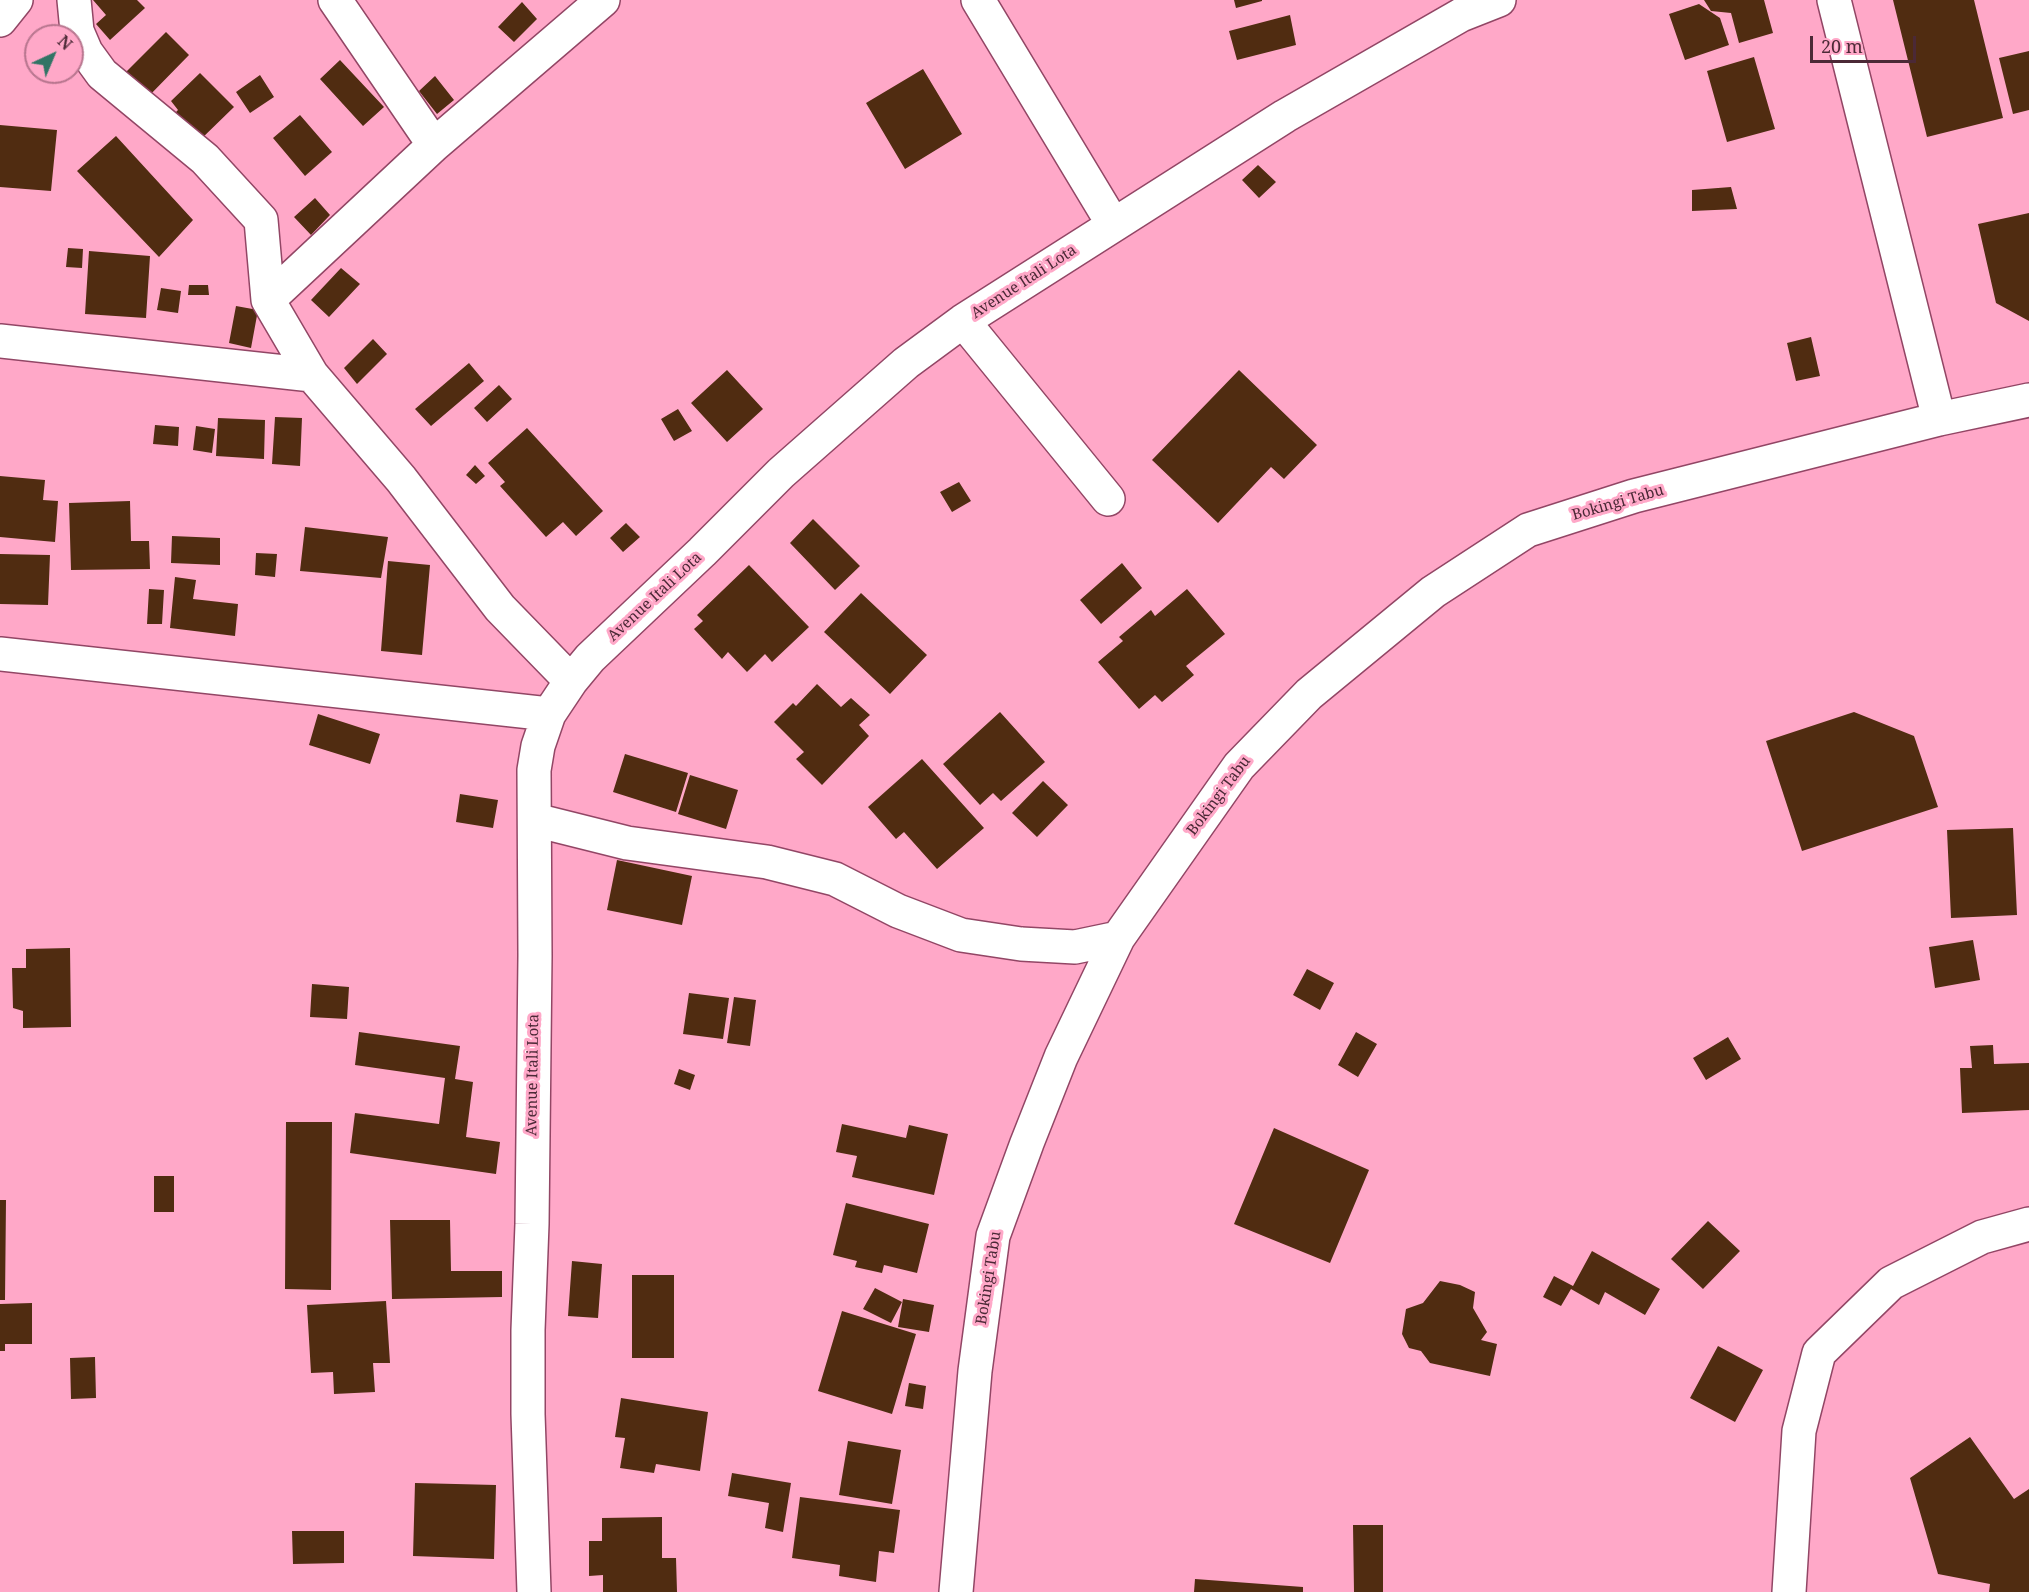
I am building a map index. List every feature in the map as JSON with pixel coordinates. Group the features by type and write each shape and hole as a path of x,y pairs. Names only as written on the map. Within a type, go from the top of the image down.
{"street":[{"path":"0,20 16,0"},
{"path":"74,0 77,31 86,52 102,74 205,159 261,220 268,300 312,375 401,478 500,608 571,681"},
{"path":"335,0 434,145"},
{"path":"268,300 434,145 603,0"},
{"path":"978,0 1113,224"},
{"name":"Avenue Itali Lota","path":"534,1592 528,1342 532,1224 534,770 538,746 549,714 590,658 781,473 906,363 963,321 1285,116 1461,15 1499,0"},
{"path":"1834,0 1939,418"},
{"path":"963,321 1108,499"},
{"path":"0,341 312,375"},
{"name":"Bokingi Tabu","path":"956,1592 975,1371 993,1236 1061,1058 1118,938 1239,766 1309,694 1433,592 1528,530 1634,496 1939,418 2029,400"},
{"path":"0,654 549,714"},
{"path":"535,820 627,843 767,862 835,879 898,911 961,935 1021,944 1075,947 1118,938"},
{"path":"1789,1592 1799,1431 1819,1353 1891,1283 1982,1237 2029,1224"}],"building":[{"path":"93,0 137,0 145,8 110,40 96,24 106,15"},
{"path":"1234,0 1262,0 1262,1 1236,8"},
{"path":"1704,0 1764,0 1773,33 1739,43 1731,13 1711,11"},
{"path":"1893,0 1974,0 2003,118 1927,137"},
{"path":"522,2 537,19 514,42 498,27"},
{"path":"1699,4 1720,18 1729,45 1685,60 1669,14"},
{"path":"1290,15 1296,45 1237,60 1229,31"},
{"path":"166,32 189,55 145,100 123,75"},
{"path":"2029,51 2029,110 2013,114 1999,58"},
{"path":"1754,57 1775,129 1727,142 1707,71"},
{"path":"340,60 384,107 363,126 320,79"},
{"path":"923,69 962,134 905,169 866,103"},
{"path":"200,73 234,107 197,143 172,116 178,110 171,101"},
{"path":"260,75 274,97 250,113 236,92"},
{"path":"435,76 454,100 437,114 419,91"},
{"path":"300,115 332,152 305,176 273,138"},
{"path":"0,125 57,130 51,191 0,187"},
{"path":"116,136 193,220 159,257 77,171"},
{"path":"1258,165 1276,182 1259,198 1242,180"},
{"path":"1731,187 1737,209 1692,211 1692,190"},
{"path":"315,198 330,215 311,235 294,217"},
{"path":"2029,213 2029,321 1996,303 1978,224"},
{"path":"68,248 83,249 82,268 66,267"},
{"path":"89,251 150,256 146,318 85,314"},
{"path":"341,268 360,284 329,317 311,300"},
{"path":"189,285 208,285 209,295 188,295"},
{"path":"161,288 181,291 178,313 157,310"},
{"path":"236,306 258,310 251,348 229,343"},
{"path":"1811,337 1820,376 1796,381 1787,343"},
{"path":"373,339 387,354 357,384 344,368"},
{"path":"469,363 484,381 431,426 415,409"},
{"path":"727,370 763,409 727,442 691,403"},
{"path":"1239,370 1317,445 1284,479 1271,467 1218,523 1152,460"},
{"path":"499,385 512,399 487,422 474,408"},
{"path":"678,409 692,431 674,441 661,419"},
{"path":"275,417 302,418 300,466 272,464"},
{"path":"218,418 265,420 264,459 216,456"},
{"path":"155,425 179,427 178,446 153,444"},
{"path":"196,426 215,429 212,453 193,450"},
{"path":"527,428 603,511 576,536 563,522 546,537 500,486 505,482 488,463"},
{"path":"475,465 485,476 476,484 466,475"},
{"path":"0,476 45,480 43,500 58,501 55,542 0,537"},
{"path":"959,482 971,501 952,512 940,492"},
{"path":"130,501 131,541 149,541 150,569 71,570 69,503"},
{"path":"813,519 860,566 835,590 790,543"},
{"path":"626,523 640,537 623,552 610,538"},
{"path":"305,527 388,537 381,578 300,571"},
{"path":"172,536 220,538 220,565 171,563"},
{"path":"256,553 277,554 275,577 255,575"},
{"path":"0,554 50,555 48,605 0,604"},
{"path":"388,561 430,565 422,655 381,651"},
{"path":"1122,563 1142,588 1101,624 1080,600"},
{"path":"749,565 809,627 772,662 765,654 747,672 728,652 722,659 694,629 703,621 697,615"},
{"path":"175,577 196,580 193,599 238,604 235,636 170,628"},
{"path":"149,589 164,590 162,624 147,624"},
{"path":"1187,589 1225,634 1186,666 1194,675 1162,702 1155,695 1139,709 1098,662 1123,641 1119,637 1151,610 1155,616"},
{"path":"861,593 927,655 890,694 824,632"},
{"path":"817,684 841,707 851,698 870,715 859,725 869,736 822,785 796,759 804,752 774,722 793,703 796,706"},
{"path":"1000,712 1045,762 1001,801 993,793 980,805 943,764"},
{"path":"1854,712 1914,736 1938,807 1802,851 1766,741"},
{"path":"318,714 380,734 370,764 309,745"},
{"path":"625,754 688,773 676,812 613,792"},
{"path":"922,759 984,828 937,869 904,832 896,839 868,807"},
{"path":"690,775 738,790 726,829 678,814"},
{"path":"1043,781 1068,805 1037,837 1012,813"},
{"path":"460,794 498,800 493,828 456,822"},
{"path":"2013,828 2017,915 1951,918 1947,830"},
{"path":"617,860 692,876 682,925 607,910"},
{"path":"1973,940 1980,980 1935,988 1929,947"},
{"path":"70,948 71,1027 23,1028 23,1011 13,1008 12,968 26,968 26,949"},
{"path":"1307,969 1334,983 1320,1010 1293,995"},
{"path":"312,984 349,987 347,1019 310,1017"},
{"path":"689,993 729,998 723,1039 683,1034"},
{"path":"734,997 756,1000 750,1046 727,1043"},
{"path":"359,1032 460,1046 455,1079 473,1082 466,1137 500,1142 496,1174 350,1153 355,1113 439,1124 445,1078 355,1065"},
{"path":"1356,1032 1377,1044 1358,1077 1338,1065"},
{"path":"1728,1037 1741,1059 1706,1080 1693,1058"},
{"path":"1993,1045 1994,1064 2029,1063 2029,1110 1962,1113 1960,1068 1972,1068 1970,1046"},
{"path":"679,1069 695,1075 690,1090 674,1084"},
{"path":"286,1122 332,1122 331,1290 285,1289"},
{"path":"842,1124 906,1138 909,1125 948,1134 934,1195 852,1177 857,1156 836,1152"},
{"path":"1274,1128 1369,1170 1330,1263 1234,1224"},
{"path":"154,1176 174,1176 174,1212 154,1212"},
{"path":"0,1200 6,1200 5,1300 0,1300"},
{"path":"846,1203 929,1224 917,1273 884,1265 882,1273 855,1267 857,1261 833,1255"},
{"path":"390,1220 450,1220 451,1271 502,1271 502,1297 392,1299"},
{"path":"1708,1221 1740,1251 1703,1289 1671,1259"},
{"path":"1592,1251 1660,1289 1645,1315 1605,1292 1599,1305 1571,1289 1561,1306 1543,1297 1554,1276 1573,1286"},
{"path":"572,1261 602,1264 598,1318 568,1316"},
{"path":"632,1275 674,1275 674,1358 632,1358"},
{"path":"1440,1281 1460,1285 1475,1292 1473,1308 1487,1332 1481,1340 1497,1344 1490,1376 1430,1363 1421,1351 1409,1348 1402,1334 1406,1309 1423,1303"},
{"path":"875,1288 902,1302 891,1323 863,1309"},
{"path":"903,1299 934,1305 929,1332 898,1327"},
{"path":"386,1301 390,1363 373,1363 375,1392 334,1394 333,1372 311,1373 307,1305"},
{"path":"32,1303 32,1344 5,1344 5,1351 0,1351 0,1304"},
{"path":"842,1311 916,1334 892,1414 818,1391"},
{"path":"1718,1346 1763,1370 1735,1422 1690,1398"},
{"path":"95,1357 96,1398 71,1399 70,1358"},
{"path":"909,1383 926,1386 923,1409 905,1406"},
{"path":"621,1398 708,1412 700,1471 656,1464 654,1473 620,1468 625,1438 615,1437"},
{"path":"1970,1437 2014,1499 2029,1489 2029,1592 1989,1592 1990,1584 1938,1574 1910,1478"},
{"path":"848,1441 901,1450 892,1504 839,1495"},
{"path":"732,1473 791,1483 783,1532 765,1528 769,1503 728,1496"},
{"path":"415,1483 496,1485 494,1559 413,1556"},
{"path":"800,1497 900,1510 894,1553 879,1551 876,1582 839,1576 840,1565 792,1558"},
{"path":"662,1517 662,1558 676,1558 677,1592 603,1592 603,1575 589,1576 589,1541 602,1541 602,1518"},
{"path":"1353,1525 1383,1525 1383,1592 1354,1592"},
{"path":"292,1531 344,1531 344,1563 293,1564"},
{"path":"1195,1579 1303,1587 1303,1592 1194,1592"}]}
